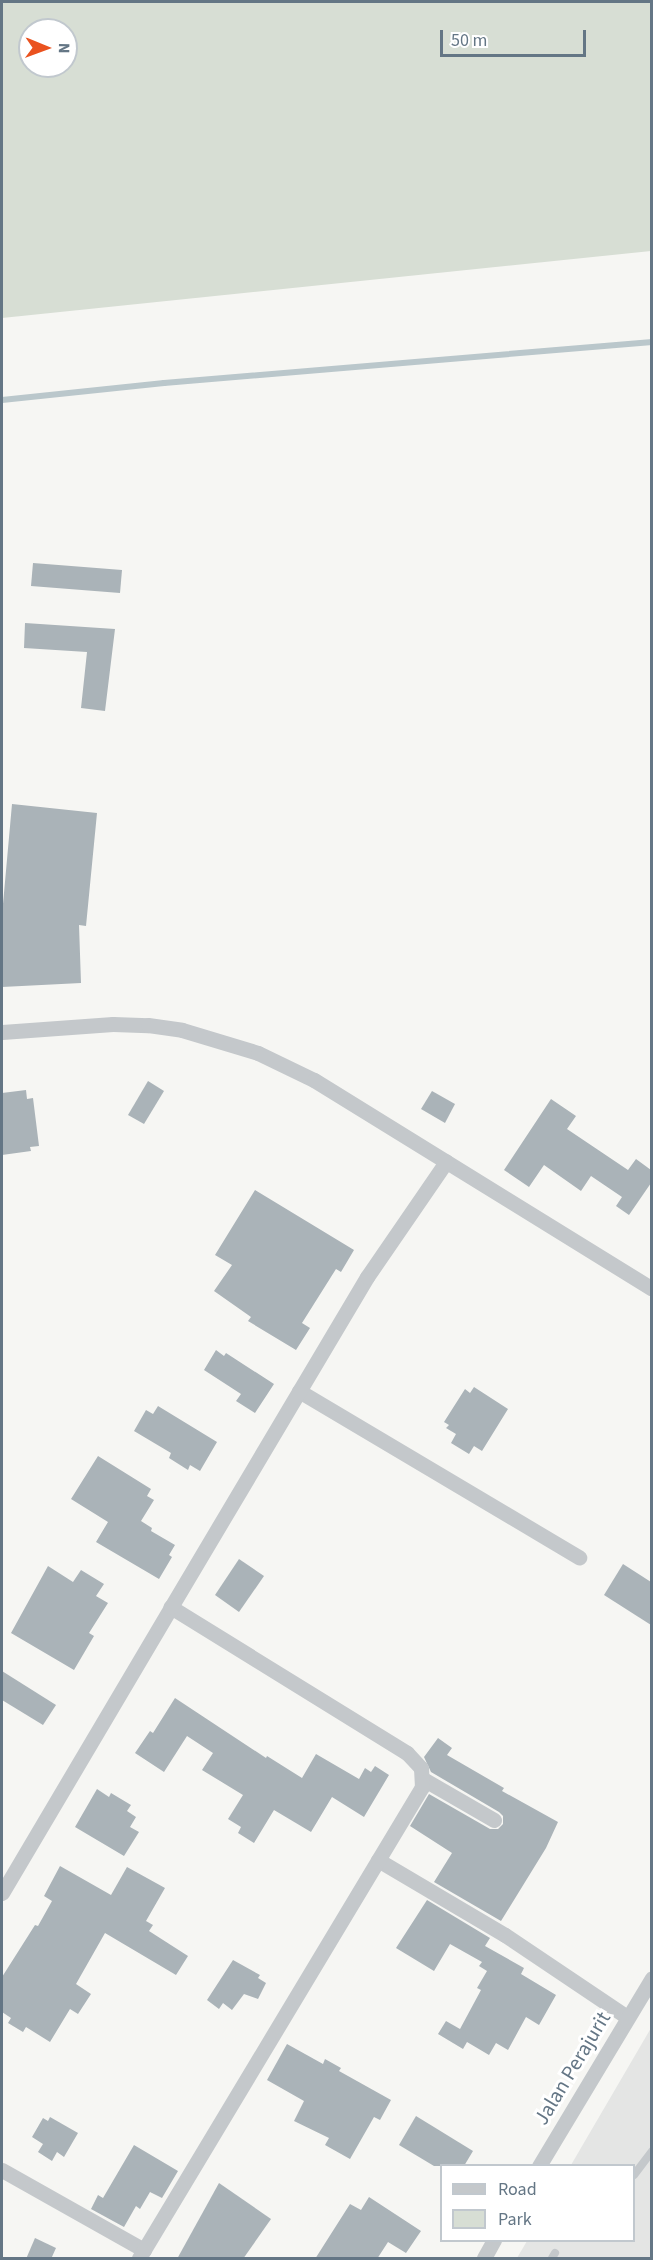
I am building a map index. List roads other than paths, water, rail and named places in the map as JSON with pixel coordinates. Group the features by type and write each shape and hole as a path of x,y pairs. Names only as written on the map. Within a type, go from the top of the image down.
{"street":[{"path":"2,1032 113,1024 182,1030 222,1040 258,1053 314,1080 651,1289"},
{"path":"2,1893 367,1277 446,1162"},
{"path":"299,1391 579,1557"},
{"path":"2,2170 141,2254 422,1787 421,1768 407,1753 171,1607"},
{"path":"423,1779 494,1820"},
{"path":"378,1860 505,1935 627,2017"},
{"name":"Jalan Perajurit","path":"540,2164 627,2017 647,1995 651,1978"},
{"path":"484,2259 493,2242"}],"lane":[{"path":"635,2172 651,2151"}],"waterway":[{"path":"2,400 164,383 652,342"}]}
